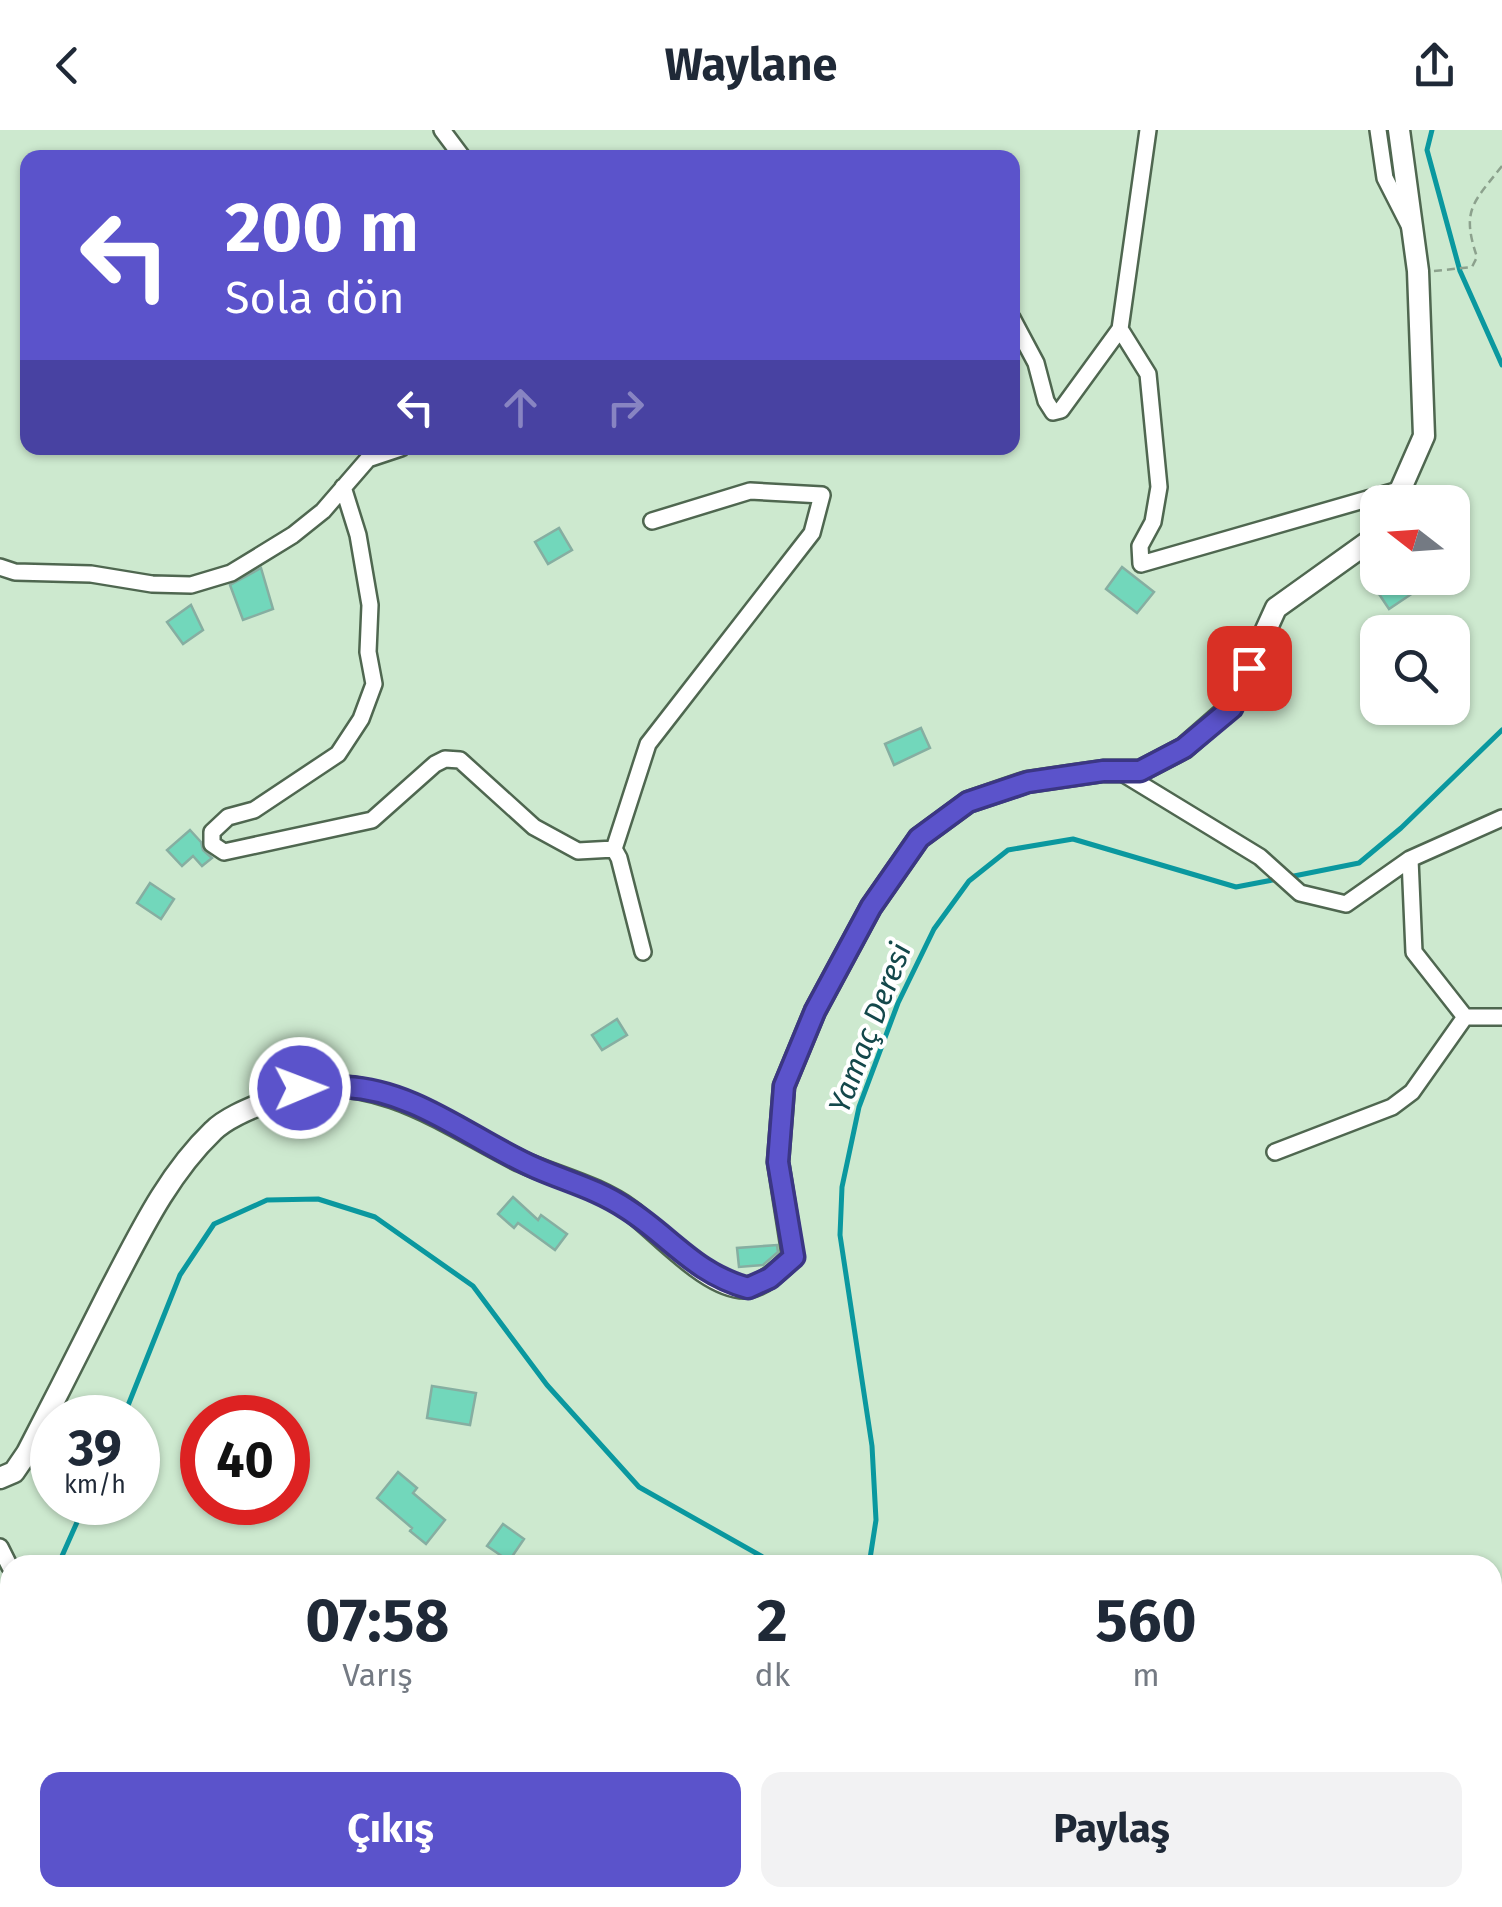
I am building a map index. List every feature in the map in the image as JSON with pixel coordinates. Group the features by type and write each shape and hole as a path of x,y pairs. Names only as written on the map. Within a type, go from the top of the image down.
{"street":[{"path":"1020,333 1036,363 1046,401 1053,412 1061,410 1120,329 1148,130"},
{"path":"1378,130 1385,178 1412,230"},
{"path":"1398,130 1418,271 1424,436 1404,485"},
{"path":"1120,329 1148,374 1159,487 1153,522 1140,546 1141,564 1360,506"},
{"path":"0,567 15,572 90,574 152,584 191,585 231,573 293,536 368,459 380,455"},
{"path":"343,487 358,536 370,605 368,652 374,684 362,719 338,754 254,810 228,817 212,832 212,844 224,852 372,820 435,764 454,758 534,827 578,851 614,849"},
{"path":"643,952 614,849 648,744 812,534 822,494 750,491 652,521"},
{"path":"0,1478 14,1472 27,1453 137,1239 180,1169 215,1128 300,1088 349,1087 391,1096 438,1114 506,1154 575,1181 630,1210 686,1258 722,1281 748,1288 770,1278 794,1257 778,1162 784,1086 815,1011 871,907 919,838 968,802 1028,782 1140,771 1184,748 1232,708 1276,608 1360,548"},
{"path":"1118,771 1260,857 1300,894 1346,904 1410,859 1502,818"},
{"path":"1410,859 1414,952 1465,1016 1502,1017"},
{"path":"1275,1152 1392,1107 1412,1092 1465,1016"}],"path":[{"path":"1445,270 1472,267 1477,258 1467,228 1474,200 1502,166"}],"building":[{"path":"559,528 572,550 548,564 535,542"},
{"path":"1122,567 1154,592 1137,613 1106,589"},
{"path":"261,568 273,609 243,620 230,585"},
{"path":"1380,595 1410,595 1389,609"},
{"path":"191,605 203,630 183,644 167,622"},
{"path":"921,728 930,748 894,765 885,744"},
{"path":"190,830 212,858 202,866 193,856 182,866 167,850"},
{"path":"150,883 174,899 161,919 137,903"},
{"path":"617,1019 627,1035 602,1050 592,1035"},
{"path":"513,1197 538,1220 541,1215 567,1234 555,1250 518,1223 514,1228 498,1214"},
{"path":"777,1245 778,1252 763,1265 739,1267 737,1248"},
{"path":"432,1386 476,1393 470,1425 427,1418"},
{"path":"398,1472 417,1488 413,1493 445,1520 426,1544 377,1498"},
{"path":"503,1524 524,1539 513,1555 500,1555 487,1546"}],"waterway":[{"name":"Yamaç Deresi","path":"1432,130 1427,150 1460,271 1502,365"},
{"name":"Yamaç Deresi","path":"1289,877 1359,863 1502,730"},
{"name":"Yamaç Deresi","path":"871,1555 876,1520 872,1446 840,1235 842,1187 859,1107 898,1003 934,929 969,881 1008,850 1073,839 1236,887 1278,879"},
{"name":"Yamaç Deresi","path":"132,1395 180,1275 214,1224 267,1200 318,1199 375,1217 473,1286 547,1385 639,1487 759,1555"},
{"name":"Yamaç Deresi","path":"62,1555 76,1525"}],"route":[{"path":"300,1088 349,1087 391,1096 438,1114 506,1154 600,1193 630,1210 686,1258 722,1281 748,1288 770,1278 794,1257 778,1162 784,1086 815,1011 871,907 919,838 968,802 1028,782 1103,771 1140,771 1184,748 1232,708 1249,668"}]}
